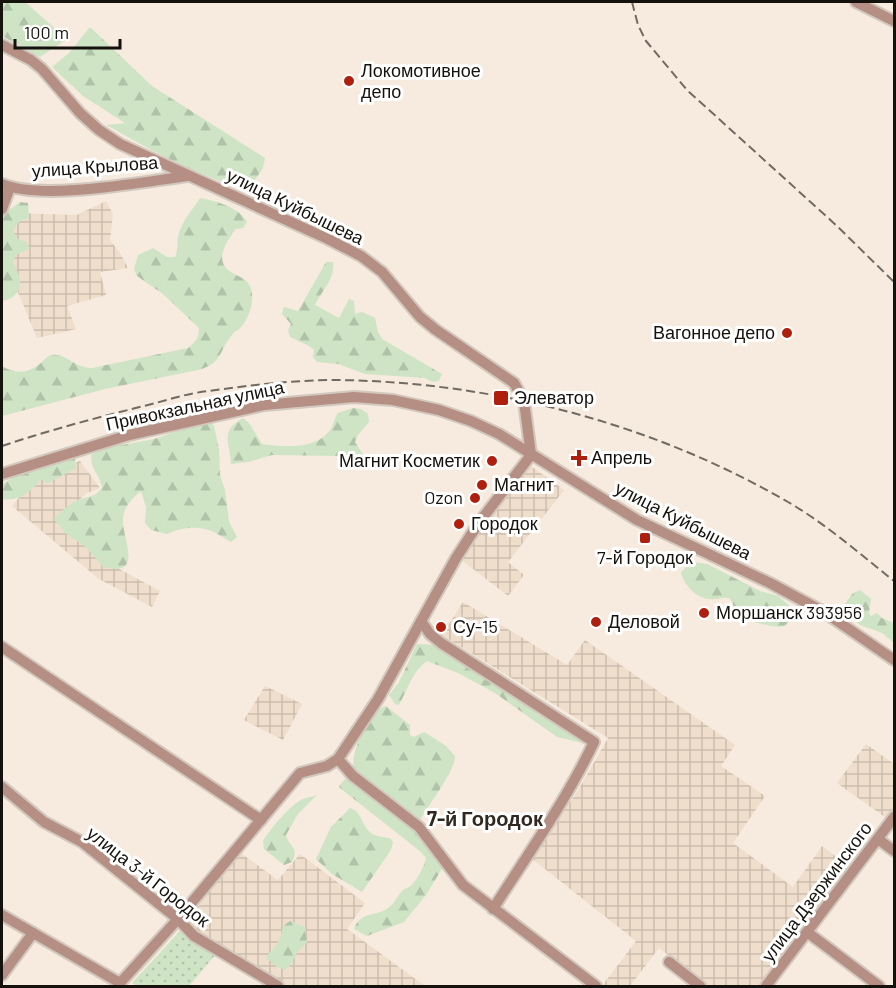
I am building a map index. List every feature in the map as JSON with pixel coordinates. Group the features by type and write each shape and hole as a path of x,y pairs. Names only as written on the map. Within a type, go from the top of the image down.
{"street":[{"path":"856,2 894,21"},
{"name":"улица Куйбышева","path":"2,45 31,60 42,69 62,94 99,130 120,144 328,239 361,256 382,272 428,323 514,383 524,401 531,455 643,523 770,583 824,612 894,660"},
{"name":"улица Крылова","path":"6,185 34,190 58,190 191,176"},
{"path":"2,209 6,185"},
{"name":"Привокзальная улица","path":"2,474 129,435 264,405 354,397 393,400 440,410 499,434 531,455"},
{"path":"2,915 121,985 300,773 327,766 338,759 378,699 467,541 531,455"},
{"path":"421,621 430,634 441,643 594,742 580,772 554,816 493,909"},
{"path":"2,647 261,820"},
{"path":"338,759 353,776 419,827 463,885 596,987"},
{"name":"улица 3-й Городок","path":"2,787 44,822 82,842 178,919 194,936 278,987"},
{"name":"улица Дзержинского","path":"766,987 894,817"},
{"path":"878,839 894,851"},
{"path":"807,932 879,987"},
{"path":"2,975 33,933"},
{"path":"669,962 700,987"}],"shaded area":[{"path":"106,201 113,214 110,240 128,268 100,272 106,295 67,306 76,329 37,338 5,261 13,213 77,215"},
{"path":"80,461 100,488 87,493 58,518 108,563 160,591 152,607 99,579 12,506 36,478"},
{"path":"531,466 564,490 508,562 524,575 508,596 459,558"},
{"path":"463,602 567,665 585,640 735,745 721,766 765,796 733,843 793,887 822,846 850,867 760,986 708,986 659,948 630,986 602,986 636,941 531,858 577,792 608,738 442,635"},
{"path":"265,686 302,704 283,740 244,720"},
{"path":"866,744 894,764 894,812 889,820 837,783"},
{"path":"239,852 278,880 300,854 365,903 347,929 425,986 268,986 180,931"}],"green space":[{"path":"2,2 25,2 67,39 40,57 2,36"},
{"path":"90,27 152,86 265,158 263,168 248,191 176,162 107,125 125,123 83,96 52,67 69,53"},
{"path":"200,198 220,203 239,212 247,222 243,228 236,229 231,236 222,258 228,270 248,282 252,291 250,309 243,325 233,333 216,360 198,370 105,389 2,416 2,366 12,370 26,371 36,367 49,356 57,355 86,368 92,368 188,348 193,344 198,337 199,328 163,294 137,276 134,269 138,255 153,248 167,257 175,257 181,228"},
{"path":"20,202 28,203 29,218 19,222 13,232 30,248 16,255 13,263 19,275 18,291 14,296 2,301 2,218"},
{"path":"326,262 333,262 332,274 315,305 339,318 349,299 354,301 355,314 362,312 375,318 382,339 442,374 439,381 365,374 338,364 317,362 313,357 314,350 290,337 288,330 291,324 282,314 284,307 298,311"},
{"path":"353,408 361,409 368,414 369,422 355,442 364,456 356,458 272,455 231,464 228,433 243,418 249,423 262,444 299,446 324,436 331,428 338,413"},
{"path":"209,420 214,426 219,449 220,475 225,490 229,522 237,537 231,542 203,528 184,528 167,534 151,530 145,523 146,507 141,491 125,510 123,526 128,562 124,567 116,569 103,567 86,547 65,533 54,519 77,500 95,495 102,488 92,465 91,455 106,448 154,439"},
{"path":"66,459 75,459 76,468 47,484 41,479 33,488 19,497 2,499 2,484 26,470"},
{"path":"692,562 707,564 760,591 778,596 795,611 787,623 780,627 760,624 740,617 735,613 729,598 704,598 691,590 681,572"},
{"path":"860,590 871,599 869,613 871,616 877,613 894,623 894,643 882,633 860,625 841,611 853,593"},
{"path":"417,644 437,645 521,698 537,714 575,735 583,743 557,737 495,693 458,673 427,661 414,675 399,705 395,704 389,695 399,682"},
{"path":"386,706 410,725 410,735 414,737 424,732 446,746 455,756 451,770 420,820 355,771 354,756 361,735 373,716"},
{"path":"346,778 408,823 443,867 426,895 404,922 367,936 354,929 360,920 390,906 401,892 415,881 426,858 340,788 339,786"},
{"path":"317,795 298,814 286,835 295,853 292,862 284,865 264,849 263,841 292,806 303,799"},
{"path":"350,808 357,812 372,834 390,838 393,842 391,850 362,892 332,874 316,859 331,827"},
{"path":"291,921 305,927 307,942 285,970 266,958 278,942 283,927"},
{"path":"180,931 216,954 189,986 137,986 132,983"}],"railway":[{"path":"632,2 638,25 646,41 687,90 837,226 894,282"},
{"path":"2,446 75,424 201,392 289,382 337,380 454,389 570,412 627,429 682,450 736,474 788,502 843,540 894,581"}],"place":[{"name":"Локомотивное депо","path":"349,81"},
{"name":"Вагонное депо","path":"787,333"},
{"name":"Элеватор","path":"501,398"},
{"name":"Апрель","path":"579,458"},
{"name":"Магнит Косметик","path":"492,461"},
{"name":"Магнит","path":"482,485"},
{"name":"Ozon","path":"475,498"},
{"name":"Городок","path":"459,524"},
{"name":"7-й Городок","path":"645,538"},
{"name":"Моршанск 393956","path":"704,613"},
{"name":"Деловой","path":"596,622"},
{"name":"Су-15","path":"441,627"}],"district":[{"name":"7-й Городок","path":"485,819"}]}
